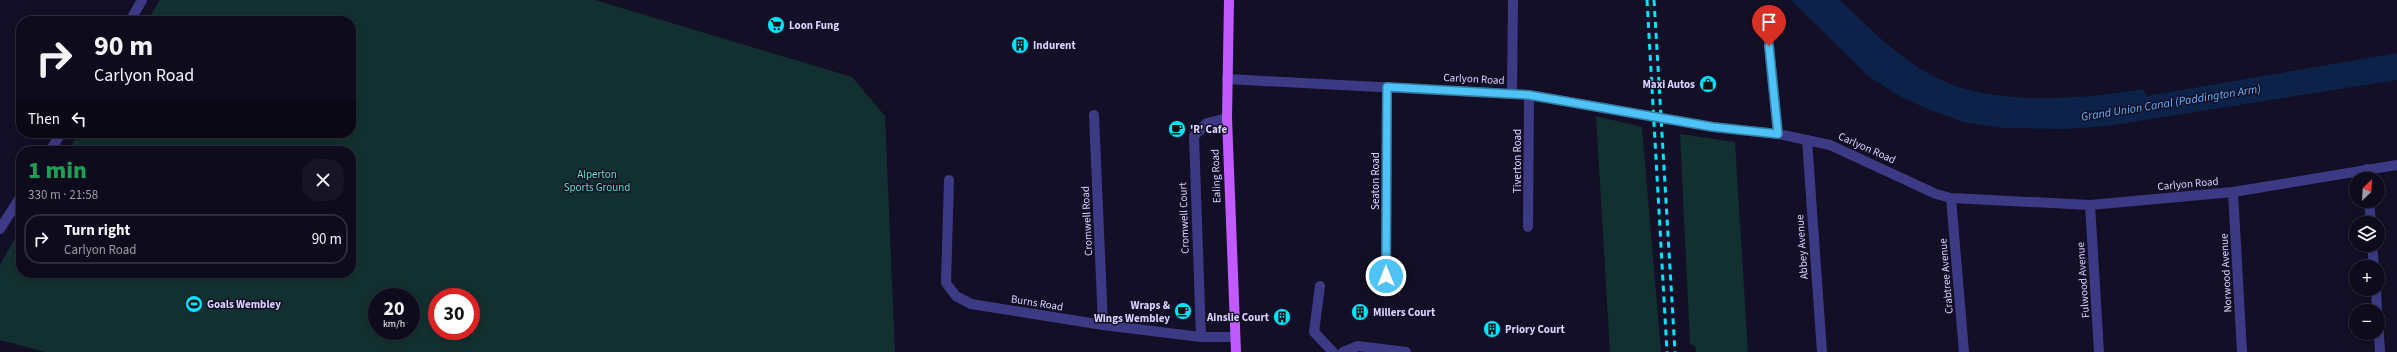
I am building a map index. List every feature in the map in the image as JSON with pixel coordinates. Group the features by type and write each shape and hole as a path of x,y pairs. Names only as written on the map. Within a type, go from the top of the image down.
{"main road":[{"name":"Ealing Road","path":"1229,0 1227,118 1236,352"}],"street":[{"path":"133,16 142,0"},
{"path":"1512,93 1513,0"},
{"path":"1766,16 1778,134"},
{"name":"Carlyon Road","path":"1227,79 1512,93 1713,127 1778,134 1830,145 1851,153 1936,194 1951,198 2090,206 2233,192 2349,176"},
{"name":"Seaton Road","path":"1386,276 1387,87"},
{"name":"Tiverton Road","path":"1528,226 1529,95"},
{"name":"Cromwell Road","path":"1094,115 1104,325"},
{"name":"Cromwell Court","path":"1201,336 1194,136 1208,123 1227,118"},
{"name":"Abbey Avenue","path":"1807,140 1822,352"},
{"name":"Carlyon Road","path":"2374,172 2397,165"},
{"name":"Burns Road","path":"949,180 946,283 956,296 971,304 1104,325 1201,336 1235,337"},
{"name":"Norwood Avenue","path":"2233,192 2242,352"},
{"name":"Crabtree Avenue","path":"1951,198 1964,352"},
{"path":"1,225 16,203"},
{"name":"Fulwood Avenue","path":"2090,206 2099,352"},
{"path":"1320,286 1314,332 1333,352"},
{"path":"2379,340 2380,352"},
{"path":"1344,352 1358,346 1406,352"}],"green space":[{"name":"Alperton Sports Ground","path":"160,0 595,0 852,77 885,116 895,352 45,352 0,340 0,265 16,236 16,278 356,278 356,146 71,146 76,138 356,138 356,16 150,16"},
{"path":"1596,116 1642,127 1661,352 1610,352"},
{"path":"1680,134 1735,142 1748,352 1696,352 1695,346 1690,344"}],"water":[{"name":"Grand Union Canal (Paddington Arm)","path":"1791,0 1840,0 1891,47 1918,67 1948,83 1969,90 1993,95 2044,98 2071,97 2121,93 2143,89 2147,96 2397,53 2397,80 2107,126 2065,129 2004,128 1963,122 1930,110 1901,97 1869,77"}],"railway":[{"path":"1647,0 1667,352"},
{"path":"1654,0 1675,352"}],"place":[{"name":"Loon Fung","path":"776,25"},
{"name":"Indurent","path":"1020,45"},
{"name":"Maxi Autos","path":"1708,84"},
{"name":"'R' Cafe","path":"1177,129"},
{"name":"Goals Wembley","path":"194,304"},
{"name":"Wraps & Wings Wembley","path":"1183,311"},
{"name":"Millers Court","path":"1360,312"},
{"name":"Ainslie Court","path":"1282,317"},
{"name":"Priory Court","path":"1492,329"}],"route":[{"path":"1386,276 1387,87 1529,95 1713,127 1778,134 1769,46"}]}
